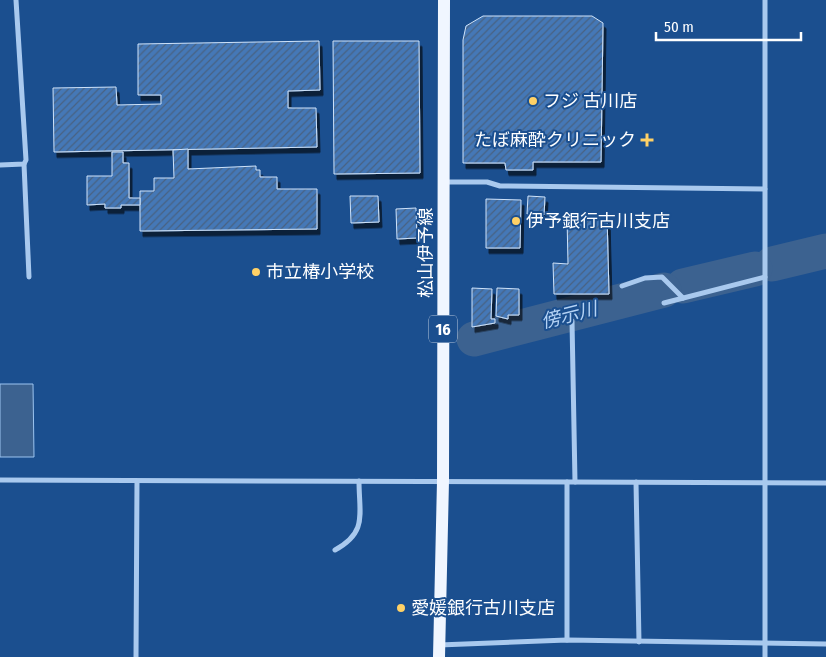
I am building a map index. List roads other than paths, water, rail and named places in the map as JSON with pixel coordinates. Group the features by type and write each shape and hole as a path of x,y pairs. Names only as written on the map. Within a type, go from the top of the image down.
{"main road":[{"name":"松山伊予線","path":"439,651 443,481 444,0"}],"street":[{"path":"16,0 26,160 24,164 29,276"},
{"path":"765,0 766,657"},
{"path":"0,165 24,164"},
{"path":"443,182 487,182 500,186 765,189"},
{"path":"622,286 646,278 662,277 683,298"},
{"path":"664,304 765,277"},
{"path":"572,321 575,482"},
{"path":"0,480 826,483"},
{"path":"136,657 137,481"},
{"path":"335,550 350,542 359,528 359,481"},
{"path":"567,482 567,640"},
{"path":"636,482 638,642"},
{"path":"439,651 567,640 826,644"}],"water":[{"path":"0,384 33,384 34,457 0,457"}],"waterway":[{"name":"傍示川","path":"772,264 826,251"},
{"name":"傍示川","path":"683,286 755,269"},
{"name":"傍示川","path":"474,339 664,290"}],"place":[{"name":"フジ 古川店","path":"533,101"},
{"name":"たぼ麻酔クリニック","path":"647,140"},
{"name":"伊予銀行古川支店","path":"516,221"},
{"name":"市立椿小学校","path":"256,272"},
{"name":"愛媛銀行古川支店","path":"401,608"}]}
